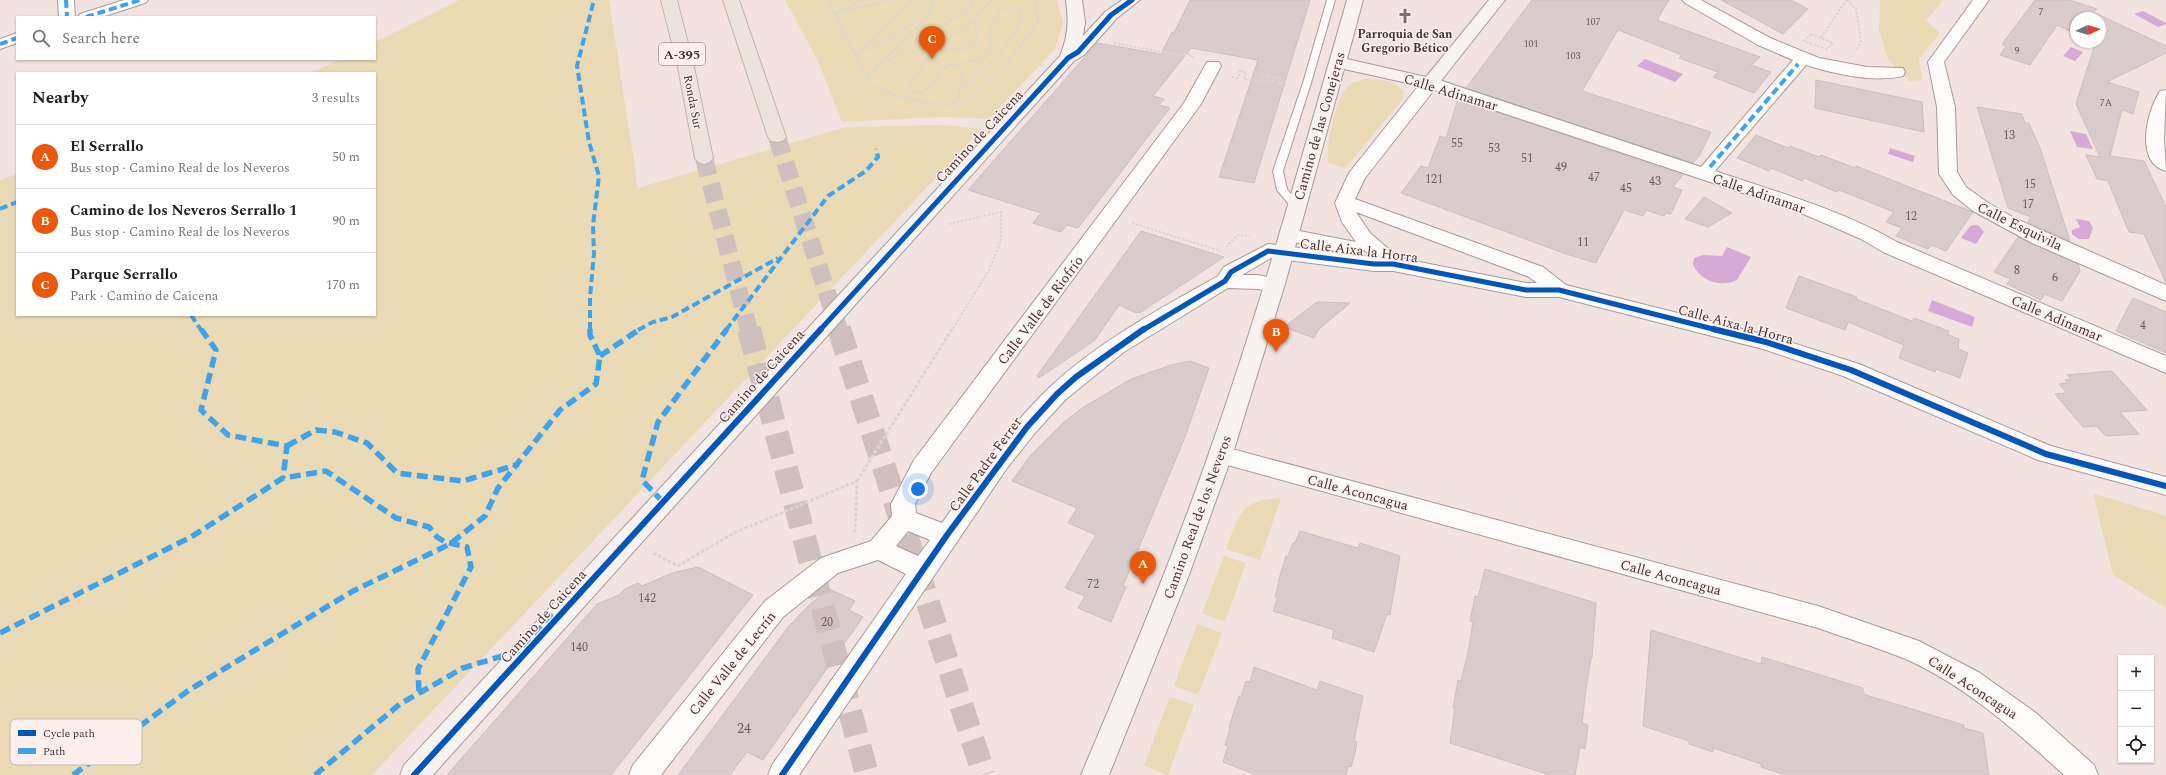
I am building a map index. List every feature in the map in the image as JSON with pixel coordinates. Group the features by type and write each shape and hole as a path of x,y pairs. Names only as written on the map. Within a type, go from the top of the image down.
{"highway":[{"name":"Ronda Sur","path":"669,0 686,67 704,158"},
{"path":"731,0 777,136"}],"street":[{"path":"66,0 67,16"},
{"path":"89,16 140,0"},
{"name":"Camino de Caicena","path":"1068,58 1075,39 1077,22 1074,0"},
{"name":"Camino de Caicena","path":"414,775 1068,58 1078,52 1107,14 1132,0"},
{"name":"Camino de las Conejeras","path":"1286,244 1355,0"},
{"path":"1386,259 1368,244 1348,216 1344,203 1356,177 1497,0"},
{"path":"1690,0 1802,59 1846,71 1872,74 1897,72"},
{"name":"Calle Esquivila","path":"1981,0 1936,62 1936,70 1943,87 1945,101 1949,176 1956,188 1971,202 2010,225 2150,285 2166,294"},
{"path":"1077,22 1107,14"},
{"path":"0,44 16,38"},
{"name":"Calle Adinamar","path":"1337,62 1430,83 1802,206 1868,234 1890,247 2166,364"},
{"path":"1710,167 1798,64"},
{"name":"Calle Valle de Riofrío","path":"904,519 903,504 922,467 1192,104 1213,66"},
{"path":"2166,95 2162,101 2155,134 2155,149 2166,165"},
{"name":"Calle Aixa la Horra","path":"1344,203 1362,207 1536,272 1559,290"},
{"name":"Calle Aixa la Horra","path":"1286,244 1374,264 1386,259 1526,290 1559,290 1766,342 1851,370 2046,454 2166,486"},
{"name":"Calle Padre Ferrer","path":"782,775 923,570 1025,426 1058,393 1134,336 1226,281 1231,272 1252,258 1286,244"},
{"name":"Camino Real de los Neveros","path":"1096,775 1170,592 1221,455 1286,244"},
{"path":"1226,281 1258,282 1274,285"},
{"name":"Calle Aconcagua","path":"1221,455 1818,617 1919,653 1970,682 2026,722 2084,775"},
{"path":"923,570 879,549 904,519 947,536"},
{"name":"Calle Valle de Lecrín","path":"643,775 774,609 830,565 879,549"}],"lane":[{"path":"1296,207 1282,190 1278,171 1307,83 1331,0"}],"path":[{"path":"828,0 855,56 871,84 896,95 941,105 963,104 1008,62 1038,22 1034,0"},
{"path":"834,14 863,0"},
{"path":"834,14 891,0"},
{"path":"855,56 912,0"},
{"path":"867,75 931,14 932,4 935,0"},
{"path":"867,75 945,23 970,10 972,5 970,0"},
{"path":"959,92 996,56 1022,20 1022,11 1020,8 1008,8 998,11 989,35 992,49 990,53 978,60 947,65 923,93 910,91 908,88 930,52 948,37 975,19 991,0"},
{"path":"1821,38 1846,0 1856,9 1861,41 1855,54"},
{"path":"855,56 931,14"},
{"path":"930,52 941,48 973,46 977,43 975,19"},
{"path":"1810,34 1833,43"},
{"path":"1113,43 1144,47 1158,52"},
{"path":"952,104 957,100 957,94 959,92 963,71 960,66 955,64"},
{"path":"1230,76 1238,78 1240,71 1246,72 1244,78 1262,82 1264,75 1269,76 1267,82 1272,83 1274,77 1281,78 1279,84 1287,86"},
{"path":"855,537 857,481 989,270 1001,241 1001,212 943,225"},
{"path":"1130,222 1223,251 1238,235"},
{"path":"648,550 678,566 734,533 857,481"}],"shaded area":[{"path":"459,0 609,0 638,188 846,127 943,125 982,129 372,775 0,775 0,180 16,174 16,316 376,316 376,72 312,72 338,60 376,60 376,42"},
{"path":"785,0 1057,0 1063,23 1055,49 989,119 943,117 842,122 818,61"},
{"path":"1880,0 1943,0 1926,21 1940,33 1919,59 1922,80 1909,81 1888,59 1879,30"},
{"path":"2143,11 2166,24 2158,27 2134,14"},
{"path":"2070,48 2083,52 2075,61 2063,56"},
{"path":"1645,59 1683,74 1675,82 1637,66"},
{"path":"1364,79 1380,80 1395,84 1404,91 1402,100 1345,168 1328,163 1328,145 1332,122 1340,99 1349,85"},
{"path":"2070,131 2086,134 2093,149 2077,147"},
{"path":"1890,148 1915,156 1913,162 1888,154"},
{"path":"2076,219 2089,221 2093,228 2089,239 2079,239 2072,234 2072,230 2080,227"},
{"path":"1970,226 1979,226 1984,232 1976,244 1961,238"},
{"path":"1727,247 1751,257 1737,280 1724,283 1712,282 1696,271 1693,265 1694,258 1703,255 1722,256"},
{"path":"1932,300 1975,317 1972,327 1928,311"},
{"path":"2093,493 2166,516 2166,608 2113,575"},
{"path":"1281,498 1260,560 1226,549 1238,518 1243,511 1257,502 1267,499"},
{"path":"1224,556 1246,563 1225,622 1202,613"},
{"path":"1197,624 1222,633 1198,695 1174,686"},
{"path":"1170,697 1194,705 1168,775 1144,765"}],"building":[{"path":"1190,0 1310,0 1254,183 1219,177 1258,60 1191,48 1153,96 1164,99 1159,105 1170,108 1078,228 1067,225 1061,232 1033,223 1041,213 968,190 1097,43 1161,54 1172,32 1174,33"},
{"path":"1532,0 1669,0 1657,20 1760,57 1751,65 1771,72 1754,93 1713,77 1718,72 1679,58 1682,55 1618,30 1582,91 1711,132 1699,156 1693,163 1466,88"},
{"path":"1721,0 1791,0 1808,9 1783,34"},
{"path":"2035,0 2070,0 2097,9 2093,12 2070,12 2070,31 2057,25 2030,65 2000,55 2006,46 2002,44"},
{"path":"2106,18 2166,46 2166,53 2107,82 2139,92 2133,114 2122,110 2110,156 2144,161 2166,207 2166,283 2144,234 2129,232 2108,181 2097,179 2086,155 2100,157 2076,104 2094,48 2106,48"},
{"path":"1816,80 1922,102 1924,132 1815,108"},
{"path":"1458,99 1683,175 1673,187 1682,190 1671,214 1666,213 1664,216 1646,210 1643,216 1624,210 1596,263 1566,254 1401,193 1421,166 1428,168 1440,136 1446,138"},
{"path":"1977,107 2022,114 2025,123 2029,123 2040,148 2070,241 2028,222 2031,217 2008,208"},
{"path":"1756,135 1788,148 1790,146 1819,157 1821,155 1855,168 1856,166 1973,212 1946,251 1932,245 1928,249 1896,236 1902,228 1886,222 1894,212 1839,190 1837,192 1804,178 1802,181 1771,168 1769,171 1737,158"},
{"path":"1704,197 1732,213 1708,227 1685,219"},
{"path":"1141,231 1224,257 1141,312 1136,313 1119,305 1095,340 1039,378 1037,376"},
{"path":"2018,237 2078,264 2080,271 2062,301 2044,294 2041,300 2007,284 2011,279 1994,272"},
{"path":"1799,276 1857,297 1856,299 1912,321 1914,318 1949,331 1948,335 1959,339 1958,349 1968,353 1960,378 1936,369 1935,372 1899,358 1904,345 1848,322 1845,330 1786,308"},
{"path":"2133,298 2166,312 2166,353 2116,331"},
{"path":"1317,302 1350,303 1318,330 1314,338 1284,327"},
{"path":"1190,361 1209,368 1185,437 1123,586 1126,587 1111,622 1078,608 1085,596 1065,588 1096,535 1068,523 1077,508 1012,481 1030,456 1063,423 1082,408 1131,379 1171,365"},
{"path":"2112,371 2147,410 2120,412 2139,434 2106,436 2096,426 2083,427 2055,394 2067,393 2059,384 2068,383 2065,380 2071,379 2067,375"},
{"path":"1300,531 1358,548 1360,543 1400,556 1390,615 1387,614 1374,652 1332,638 1334,630 1273,611 1278,597 1275,597 1278,582 1286,556 1288,556"},
{"path":"698,567 753,595 611,775 447,775 597,604 619,595 625,589 638,583 642,586 672,573"},
{"path":"1485,569 1596,603 1592,658 1586,689 1582,723 1588,725 1585,749 1580,747 1575,775 1550,775 1450,743 1455,708 1453,708 1458,680 1461,681 1469,648 1473,622 1470,621 1475,596 1478,597"},
{"path":"829,589 855,601 849,610 863,617 763,760 747,752 730,775 678,775 789,626 809,605"},
{"path":"1651,630 1761,664 1762,657 1863,688 1863,694 1964,725 1964,728 1983,733 1989,775 1786,775 1761,767 1761,764 1713,748 1713,752 1689,744 1689,741 1643,726"},
{"path":"1254,667 1317,690 1320,681 1363,696 1354,741 1357,742 1355,753 1351,767 1348,766 1346,775 1257,775 1223,762 1228,746 1225,745 1229,727 1239,696 1241,697 1246,681 1250,682"}],"tunnel":[{"path":"777,137 839,330"},
{"path":"704,158 749,330"},
{"path":"749,329 867,775"},
{"path":"839,329 984,775"}],"marked path":[{"path":"66,0 67,16"},
{"path":"89,16 140,0"},
{"path":"142,724 189,690 353,591 450,544 485,516 498,488 560,410 596,384 600,356 590,335 590,297 594,254 593,225 599,176 589,142 577,66 594,0"},
{"path":"0,44 16,38"},
{"path":"1710,167 1798,64"},
{"path":"663,502 642,480 658,422 749,298 828,196 866,171 878,157 876,149"},
{"path":"0,209 16,202"},
{"path":"600,356 634,332 653,322 672,317 778,258"},
{"path":"192,316 216,350 201,410 228,435 287,446 283,478"},
{"path":"287,446 316,430 335,432 367,443 397,473 463,481 519,464"},
{"path":"0,633 191,537 283,478 326,471 396,518 429,527 441,540 467,547 471,567 418,669 419,693"},
{"path":"315,775 400,704 463,668 519,651 554,613"},
{"path":"73,775 87,765"}],"cycle path":[{"path":"414,775 1068,58 1078,52 1111,15 1132,0"},
{"path":"782,775 986,480 1041,410 1076,377 1117,347 1160,319 1225,281 1231,272 1268,251 1374,264 1393,264 1526,290 1559,290 1766,342 1851,370 2046,454 2166,486"}],"place":[{"name":"Parroquia de San Gregorio Bético","path":"1405,16"},
{"name":"Parque Serrallo","path":"932,59"},
{"name":"Camino de los Neveros Serrallo 1","path":"1276,352"},
{"name":"El Serrallo","path":"1143,584"}]}
